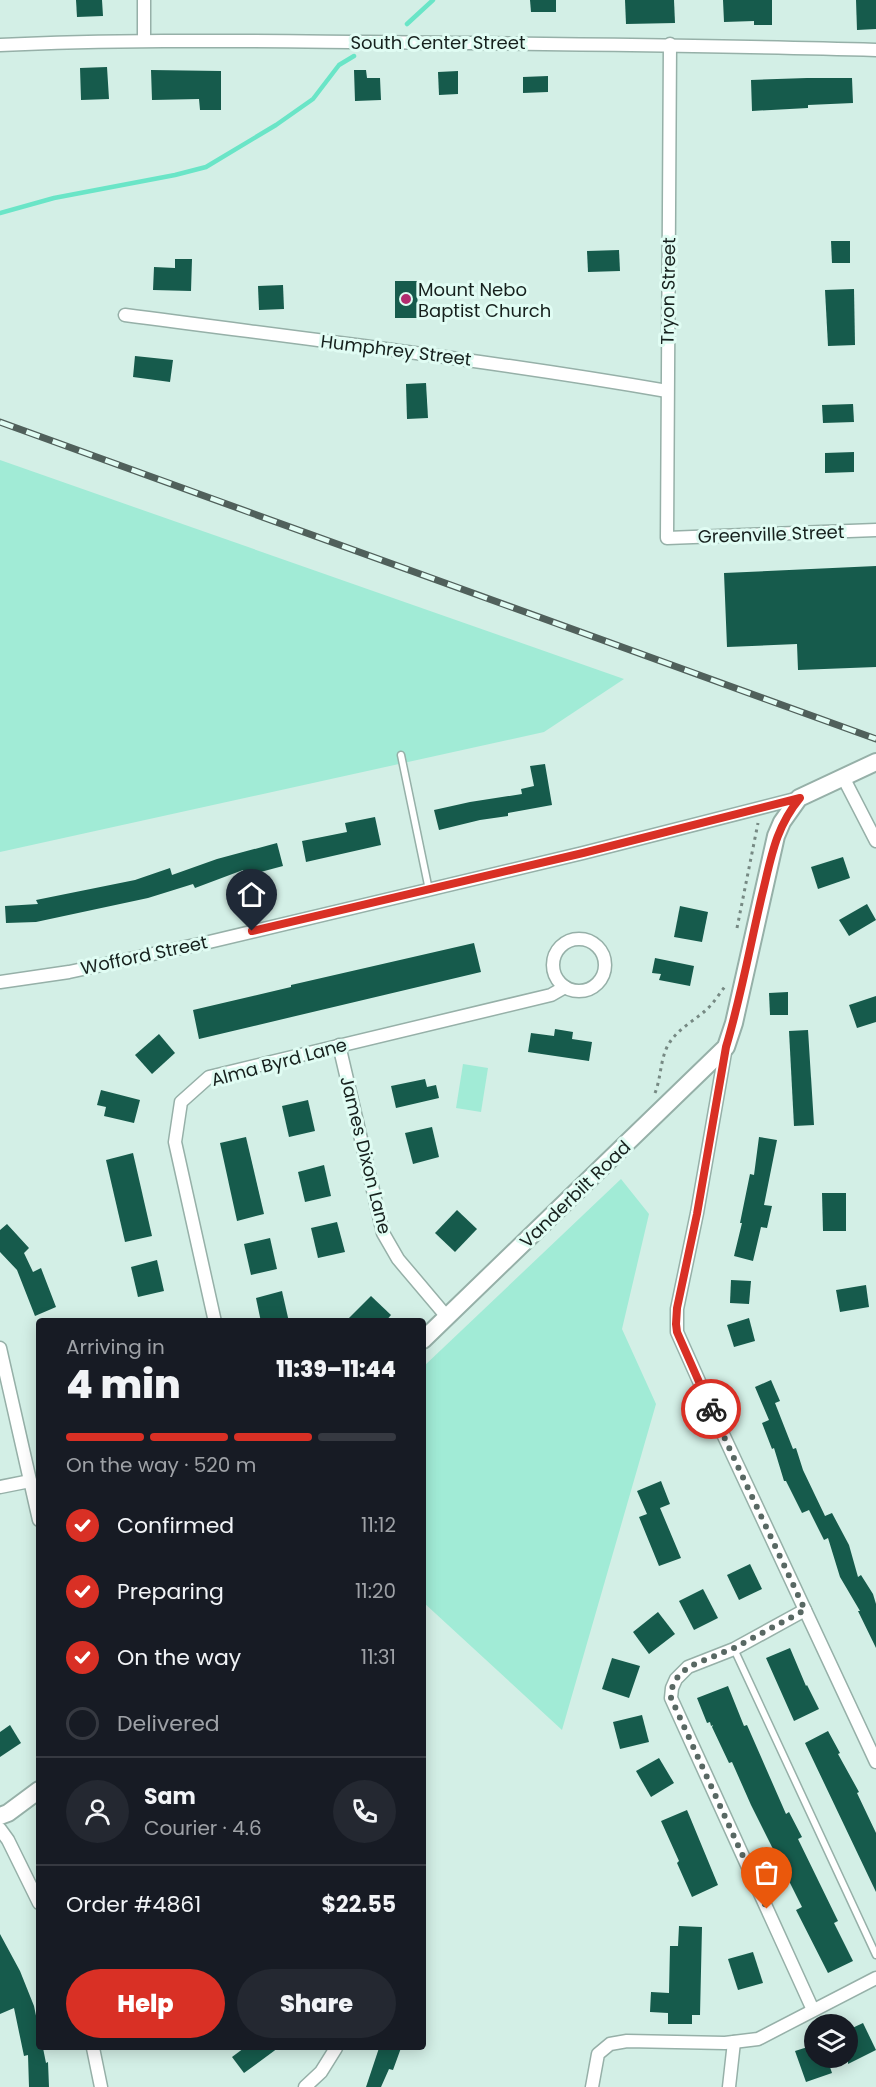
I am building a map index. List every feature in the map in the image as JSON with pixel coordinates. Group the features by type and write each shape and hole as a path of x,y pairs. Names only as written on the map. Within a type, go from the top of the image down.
{"street":[{"path":"144,0 144,40"},
{"name":"South Center Street","path":"0,45 144,40 670,44 876,50"},
{"name":"Tryon Street","path":"667,538 670,44"},
{"name":"Humphrey Street","path":"125,315 396,349 667,391"},
{"name":"Greenville Street","path":"667,538 876,530"},
{"name":"Wofford Street","path":"0,982 123,961 583,853 800,798 871,764"},
{"path":"843,777 876,841"},
{"path":"800,798 782,822 776,836 734,1023 726,1047 697,1214 677,1308 676,1324 677,1332 715,1417 876,1762"},
{"name":"Alma Byrd Lane","path":"584,939 593,943 600,950 604,960 605,970 601,979 594,986 585,990 574,991 565,987 558,980 554,971 557,951 564,944 573,940 584,939"},
{"name":"Alma Byrd Lane","path":"214,1318 175,1143 181,1102 209,1077 551,995 565,987"},
{"name":"James Dixon Lane","path":"339,1045 383,1233 398,1259 447,1317"},
{"name":"Vanderbilt Road","path":"426,1337 726,1047"},
{"path":"0,1348 36,1507"},
{"path":"0,1487 30,1481"},
{"path":"805,1610 734,1648 688,1667 676,1679 671,1698 813,2010"},
{"path":"0,1816 8,1813 36,1792"},
{"path":"0,1829 8,1840 36,1897"},
{"path":"591,2087 598,2054 610,2044 627,2041 734,2042 758,2039 876,1978"},
{"path":"729,2087 734,2042"},
{"path":"93,2050 101,2087"},
{"path":"305,2087 321,2072 335,2050"}],"lane":[{"path":"401,755 429,890"},
{"path":"734,1648 876,1955"}],"path":[{"path":"737,929 759,818"},
{"path":"653,1097 668,1045 682,1028 707,1009 726,985"}],"green space":[{"path":"0,460 624,679 544,732 0,852"},
{"path":"463,1064 488,1068 481,1112 456,1108"},
{"path":"621,1179 649,1214 622,1329 656,1404 562,1730 426,1605 426,1364"}],"building":[{"path":"76,0 102,0 103,16 77,17"},
{"path":"530,0 556,0 556,12 531,12"},
{"path":"625,0 674,0 675,23 626,24"},
{"path":"723,0 772,0 772,25 754,25 754,21 724,22"},
{"path":"856,0 876,0 876,29 857,30"},
{"path":"107,67 109,99 81,100 80,68"},
{"path":"151,70 221,71 221,110 200,110 199,99 152,100"},
{"path":"354,70 366,70 367,78 380,78 381,100 355,101"},
{"path":"458,71 458,94 439,95 438,72"},
{"path":"548,76 548,92 523,93 523,77"},
{"path":"852,78 853,103 752,111 751,80"},
{"path":"831,241 850,241 850,263 832,263"},
{"path":"619,250 620,271 588,272 587,251"},
{"path":"175,259 192,259 191,291 153,290 154,267 175,268"},
{"name":"Mount Nebo Baptist Church","path":"395,281 417,281 418,318 395,318"},
{"path":"283,285 284,309 259,310 258,286"},
{"path":"854,289 855,345 828,346 825,290"},
{"path":"135,356 173,360 170,382 133,377"},
{"path":"426,383 428,418 407,419 406,384"},
{"path":"853,404 854,422 823,423 822,405"},
{"path":"854,452 854,472 825,473 825,453"},
{"path":"876,566 876,667 798,670 797,644 727,647 724,573"},
{"path":"545,764 552,805 439,830 434,810 522,794 521,789 534,786 530,766"},
{"path":"375,817 381,845 306,862 302,841 347,832 345,823"},
{"path":"277,843 283,866 245,876 243,870 195,888 193,884 148,898 36,922 6,923 5,906 38,904 36,900 135,880 170,868 172,875 217,859"},
{"path":"843,857 850,878 818,889 811,867"},
{"path":"867,904 876,920 849,936 839,920"},
{"path":"680,906 708,912 702,942 674,937"},
{"path":"474,943 481,972 199,1039 193,1010"},
{"path":"655,958 694,966 690,986 659,980 661,974 652,973"},
{"path":"788,992 788,1015 770,1015 769,993"},
{"path":"876,996 876,1022 857,1028 849,1005"},
{"path":"555,1029 573,1032 572,1039 592,1042 589,1061 528,1052 531,1033 554,1036"},
{"path":"808,1030 814,1125 794,1126 789,1031"},
{"path":"159,1034 175,1053 152,1074 135,1055"},
{"path":"425,1079 427,1087 436,1085 439,1098 396,1108 391,1086"},
{"path":"101,1090 140,1100 134,1123 104,1116 106,1107 97,1105"},
{"path":"308,1100 315,1131 289,1137 282,1106"},
{"path":"432,1127 439,1157 413,1164 405,1133"},
{"path":"246,1137 264,1214 237,1221 220,1143"},
{"path":"759,1137 777,1140 764,1205 772,1206 767,1228 761,1227 753,1261 734,1256 750,1174 754,1175"},
{"path":"133,1153 152,1236 125,1242 106,1160"},
{"path":"324,1165 331,1196 305,1202 298,1172"},
{"path":"822,1193 846,1193 846,1231 823,1231"},
{"path":"457,1210 477,1229 455,1252 435,1233"},
{"path":"337,1222 345,1252 318,1258 311,1228"},
{"path":"7,1224 29,1248 24,1253 33,1272 41,1268 56,1307 35,1316 17,1270 0,1252 0,1230"},
{"path":"270,1238 277,1269 251,1275 244,1244"},
{"path":"157,1260 164,1291 138,1297 131,1267"},
{"path":"731,1280 751,1281 749,1304 730,1303"},
{"path":"866,1285 869,1307 840,1312 836,1290"},
{"path":"282,1291 288,1318 260,1318 256,1298"},
{"path":"371,1296 391,1315 388,1318 349,1318"},
{"path":"749,1318 755,1341 734,1347 727,1325"},
{"path":"771,1380 780,1401 775,1403 793,1449 796,1448 803,1470 825,1516 832,1513 849,1545 858,1577 861,1575 873,1594 876,1604 876,1648 858,1611 860,1611 840,1577 828,1538 824,1540 809,1510 802,1513 784,1481 774,1448 772,1449 762,1423 769,1420 755,1387"},
{"path":"661,1481 670,1504 660,1508 681,1558 659,1566 639,1517 647,1514 637,1491"},
{"path":"750,1564 762,1589 739,1600 727,1575"},
{"path":"703,1589 718,1618 694,1630 679,1601"},
{"path":"658,1612 675,1634 649,1654 633,1632"},
{"path":"790,1648 806,1686 819,1709 794,1721 766,1658"},
{"path":"612,1658 640,1666 629,1698 602,1689"},
{"path":"728,1686 744,1726 747,1725 786,1814 789,1812 802,1837 798,1839 838,1921 834,1923 853,1961 828,1973 796,1910 802,1907 732,1762 729,1763 713,1725 711,1726 710,1722 707,1723 697,1698"},
{"path":"642,1715 649,1742 620,1749 613,1722"},
{"path":"10,1725 21,1743 0,1757 0,1732"},
{"path":"828,1731 859,1792 857,1793 876,1833 876,1892 805,1743"},
{"path":"659,1758 674,1783 651,1797 636,1771"},
{"path":"687,1810 718,1885 692,1897 661,1821"},
{"path":"679,1926 702,1927 700,2015 692,2015 692,2024 668,2024 668,2013 650,2012 651,1992 669,1993 670,1946 678,1946"},
{"path":"0,1934 20,1971 34,2006 36,2050 43,2050 46,2063 48,2062 49,2087 29,2087 28,2055 24,2056 14,2008 0,2014"},
{"path":"753,1952 763,1983 738,1990 728,1959"},
{"path":"863,2023 876,2050 858,2059 858,2025"},
{"path":"804,2048 804,2068 830,2068 832,2073 806,2082 795,2051"},
{"path":"241,2050 275,2050 244,2073 232,2057"},
{"path":"378,2050 400,2050 393,2070 389,2069 381,2087 366,2087"}],"waterway":[{"path":"407,24 433,0"},
{"path":"0,213 54,198 206,167 276,125 313,99 339,65 354,56"}],"railway":[{"path":"0,422 876,739"}],"way so far":[{"path":"711,1409 805,1610 734,1648 688,1667 676,1679 671,1698 767,1909"}],"place":[{"name":"Mount Nebo Baptist Church","path":"406,299"}],"route":[{"path":"252,931 583,853 800,798 782,822 776,836 734,1023 726,1047 697,1214 677,1308 677,1332 711,1409"}]}
